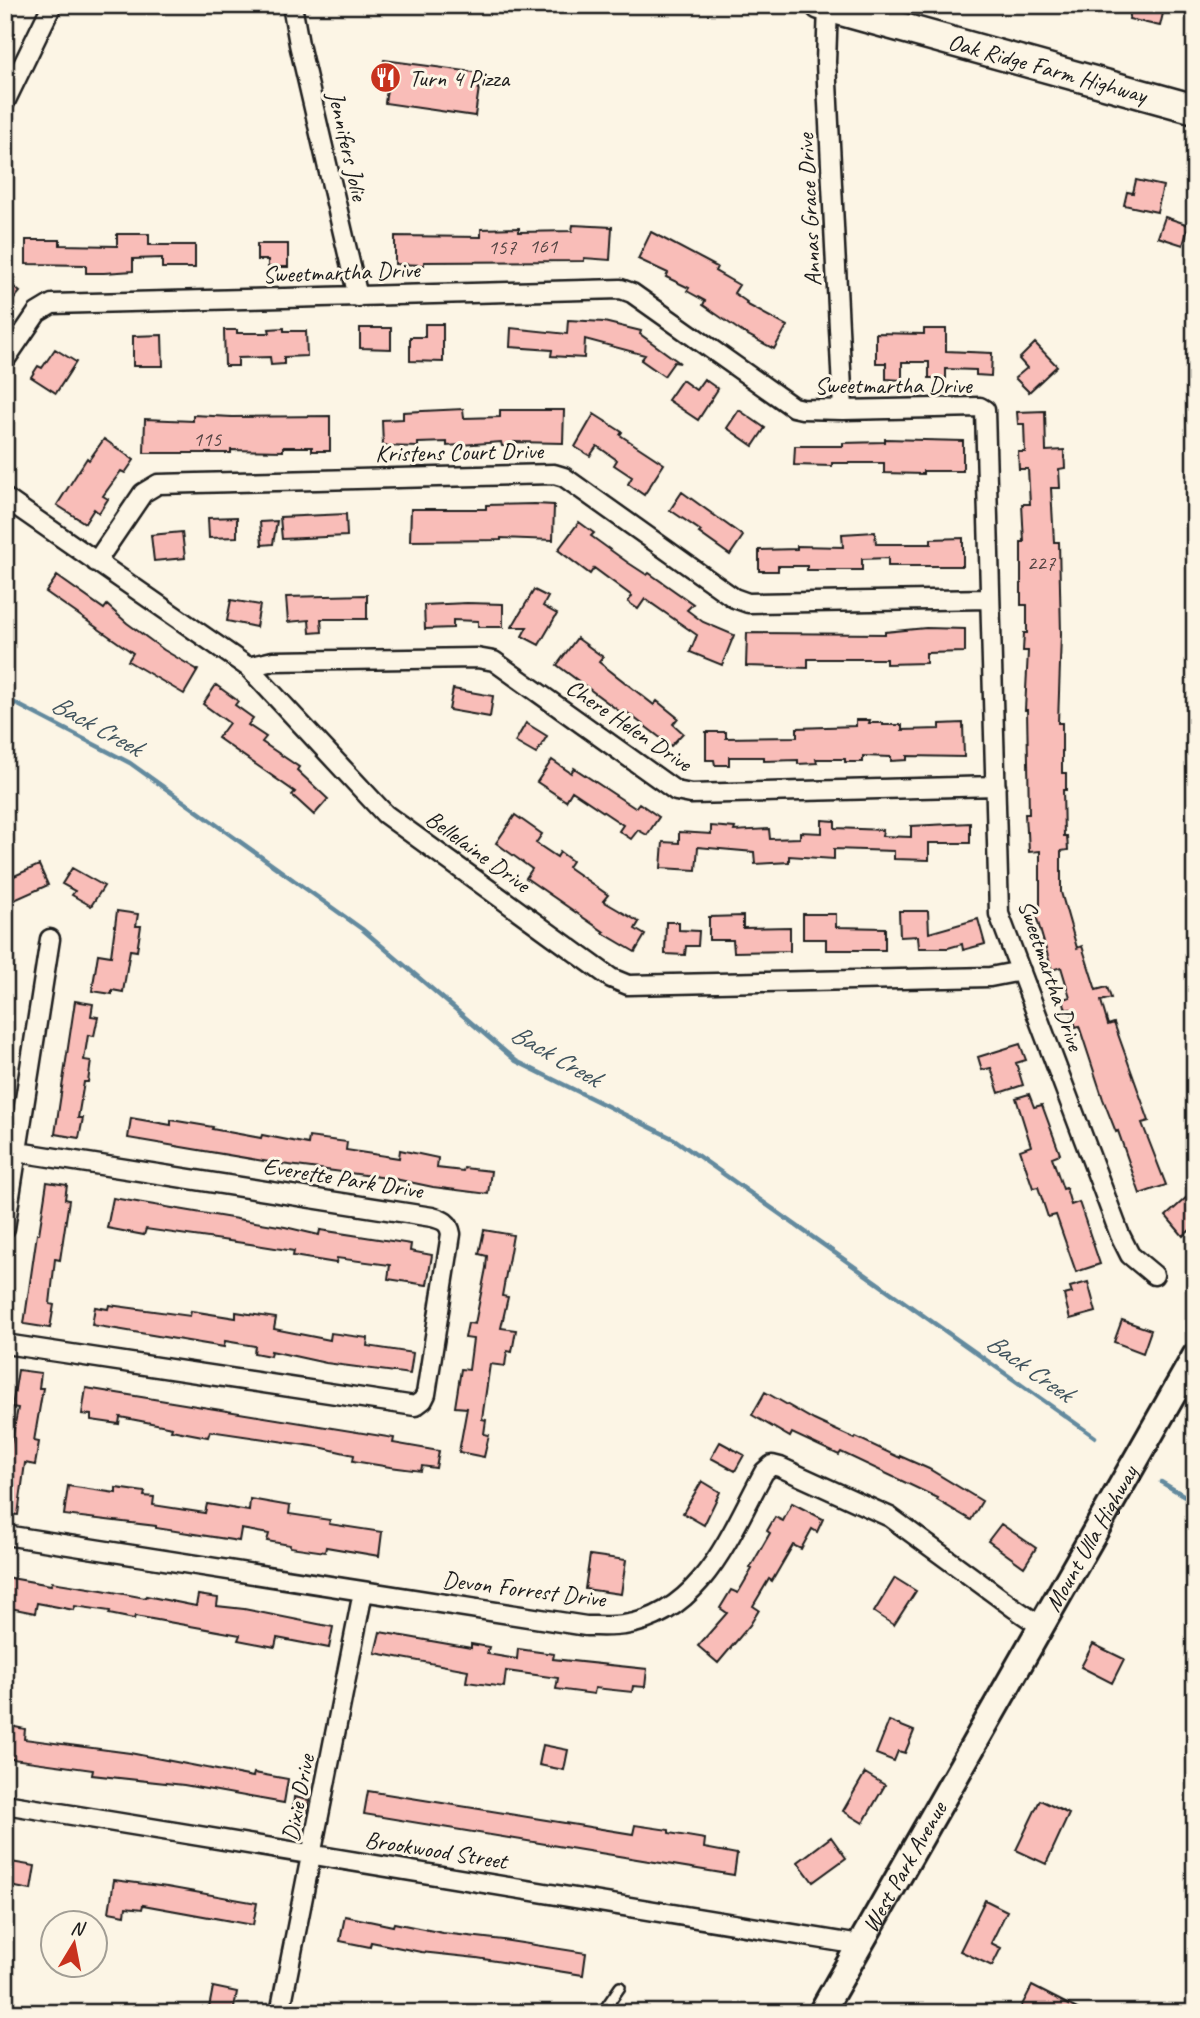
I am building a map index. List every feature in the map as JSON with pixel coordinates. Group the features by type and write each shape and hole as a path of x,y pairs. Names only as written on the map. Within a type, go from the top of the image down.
{"main road":[{"name":"Oak Ridge Farm Highway","path":"824,6 1195,109"},
{"name":"Mount Ulla Highway","path":"986,1720 1042,1627 1096,1526 1195,1356"},
{"name":"West Park Avenue","path":"821,2013 986,1720"}],"street":[{"path":"5,102 52,5"},
{"name":"Jennifers Jolie","path":"292,5 358,297"},
{"name":"Annas Grace Drive","path":"824,6 843,410"},
{"name":"Sweetmartha Drive","path":"5,360 37,313 52,304 621,289 632,293 793,407 843,410 979,407 985,410 999,914 1120,1235 1130,1255 1154,1275"},
{"name":"Kristens Court Drive","path":"96,562 143,493 158,484 554,474 564,477 734,598 748,603 990,598"},
{"name":"Bellelaine Drive","path":"5,498 248,667 385,814 611,978 628,985 990,977 1021,971"},
{"name":"Chere Helen Drive","path":"248,667 286,661 477,658 494,662 677,791 691,794 996,786"},
{"path":"5,1228 11,1151 50,939"},
{"name":"Everette Park Drive","path":"5,1344 415,1406 426,1394 451,1247 450,1226 443,1220 432,1217 11,1151"},
{"name":"Devon Forrest Drive","path":"5,1535 586,1626 624,1625 653,1617 678,1602 709,1572 764,1472 772,1465 890,1517 1042,1627"},
{"name":"Dixie Drive","path":"280,2013 363,1592"},
{"name":"Brookwood Street","path":"5,1804 860,1945"}],"lane":[{"path":"602,2013 620,1987"}],"building":[{"path":"1132,5 1165,5 1160,26 1129,19"},
{"path":"384,60 481,73 475,116 385,103 388,82 381,81"},
{"path":"1136,180 1163,186 1157,212 1124,205 1127,192 1133,193"},
{"path":"1165,217 1189,225 1183,245 1158,237"},
{"path":"573,225 612,227 610,260 584,258 584,261 395,264 395,236 481,237 481,229 519,228 519,232 572,231"},
{"path":"651,232 717,267 715,271 739,285 734,293 747,302 746,304 787,326 774,349 742,332 703,305 705,301 687,291 689,288 666,277 668,273 638,259"},
{"path":"117,234 149,234 149,245 195,245 195,268 162,268 162,258 133,259 133,271 104,273 86,273 86,265 26,264 26,240 60,240 60,245 117,246"},
{"path":"257,244 288,244 288,267 268,267 268,260 257,260"},
{"path":"5,280 20,292 5,310"},
{"path":"568,320 604,322 641,331 640,334 680,363 674,362 664,376 641,360 645,355 585,339 584,358 551,356 552,350 510,347 511,328 567,334"},
{"path":"425,324 443,324 443,362 410,361 410,337 425,337"},
{"path":"284,328 284,331 306,331 307,356 284,357 284,364 271,365 270,357 238,358 238,366 225,366 224,330 237,330 237,333 270,333 269,329"},
{"path":"360,328 391,328 391,349 360,348"},
{"path":"924,329 946,329 946,351 992,353 991,376 976,375 976,370 946,369 946,378 929,378 929,362 902,362 902,380 886,379 886,363 876,363 876,333 924,334"},
{"path":"162,335 163,366 133,366 133,336"},
{"path":"1035,343 1057,366 1029,392 1015,378 1027,368 1019,359"},
{"path":"55,349 76,362 56,393 31,377 38,366 42,368"},
{"path":"704,379 718,389 698,420 668,400 682,380 696,390"},
{"path":"463,409 464,418 500,417 500,410 564,410 563,443 514,442 514,446 502,446 501,442 447,446 447,442 418,443 418,447 383,446 382,420 403,419 403,412"},
{"path":"739,410 765,428 753,446 727,428"},
{"path":"1045,411 1046,451 1064,450 1065,468 1059,469 1060,488 1051,488 1054,542 1059,542 1061,634 1058,723 1062,723 1062,773 1066,773 1066,790 1063,790 1064,836 1067,836 1068,850 1061,851 1061,892 1077,948 1082,946 1096,990 1107,987 1111,998 1101,1001 1108,1025 1114,1023 1149,1121 1142,1123 1166,1185 1140,1194 1118,1131 1116,1132 1103,1099 1079,1026 1076,1027 1070,1009 1066,1010 1063,999 1070,997 1061,967 1052,970 1035,912 1040,911 1040,851 1029,852 1026,832 1025,814 1029,814 1025,710 1028,651 1023,651 1024,633 1027,633 1027,605 1021,605 1021,542 1024,542 1022,504 1030,504 1028,469 1019,469 1018,452 1025,452 1024,424 1018,424 1017,412"},
{"path":"594,414 664,464 644,495 628,484 632,477 614,465 617,460 597,446 590,456 575,447"},
{"path":"193,415 330,416 330,451 312,451 312,447 283,447 283,451 144,453 145,419 193,421"},
{"path":"104,439 134,460 125,473 121,471 103,496 108,499 99,513 94,509 85,523 57,505 87,458 89,460"},
{"path":"885,439 963,441 963,471 884,473 884,463 794,465 795,446 843,446 843,443 885,442"},
{"path":"682,492 743,536 730,555 670,510"},
{"path":"486,505 554,505 553,540 501,538 410,541 411,509 486,509"},
{"path":"346,514 347,536 282,539 280,517"},
{"path":"237,517 237,537 209,538 208,518"},
{"path":"277,521 273,544 262,545 260,522"},
{"path":"579,522 594,533 591,536 627,562 647,575 649,573 693,604 687,610 703,622 734,635 722,665 690,652 697,635 645,599 638,609 628,602 632,596 594,568 590,574 558,550"},
{"path":"182,532 185,558 154,561 151,535"},
{"path":"875,532 876,544 931,544 931,539 963,538 963,566 888,566 888,558 862,559 862,570 807,570 807,566 778,566 778,571 759,571 759,550 797,549 797,546 843,547 842,534"},
{"path":"57,576 104,609 107,605 164,650 198,670 184,694 128,661 133,653 46,592"},
{"path":"534,590 548,597 543,606 557,614 539,645 522,636 527,627 512,627"},
{"path":"367,595 367,619 321,619 322,632 310,633 309,620 288,622 286,597"},
{"path":"231,600 260,605 256,627 227,621"},
{"path":"503,604 503,627 478,627 478,621 453,620 453,628 425,629 424,605"},
{"path":"926,628 965,629 965,652 926,653 926,663 886,664 886,659 808,659 808,668 746,666 747,633 885,634"},
{"path":"577,638 603,657 599,662 654,705 657,701 678,718 673,724 683,733 671,746 557,665"},
{"path":"216,685 238,701 235,705 253,718 248,725 266,737 262,742 299,767 297,770 328,799 314,815 292,795 295,792 218,738 229,723 203,704"},
{"path":"453,689 493,696 490,717 449,710"},
{"path":"856,720 902,725 902,730 940,729 940,724 963,723 964,757 907,756 907,760 891,761 891,757 863,756 863,762 816,759 817,763 798,764 798,760 764,761 764,757 729,757 729,765 715,765 714,760 706,760 706,732 726,732 726,738 797,737 797,728 856,726"},
{"path":"526,723 547,736 536,754 515,742"},
{"path":"552,760 571,773 574,768 635,808 639,803 659,817 647,835 638,830 631,839 619,831 623,825 572,791 566,801 537,782"},
{"path":"515,815 542,834 536,843 557,857 560,852 572,861 568,867 608,895 603,901 639,922 635,929 645,935 635,952 603,933 526,878 532,869 496,843"},
{"path":"822,820 835,821 835,828 883,830 882,836 911,837 911,826 970,823 970,843 929,843 929,860 894,859 894,851 834,849 834,859 789,856 789,862 755,864 754,852 698,847 696,870 661,868 663,842 679,843 679,832 711,834 711,826 735,828 734,831 769,829 770,839 800,838 800,832 822,833"},
{"path":"39,865 48,885 10,902 5,892 5,880"},
{"path":"72,868 104,886 91,906 72,895 75,891 62,884"},
{"path":"117,911 138,914 136,926 141,926 137,951 130,950 123,992 112,990 112,994 92,991 98,954 111,956"},
{"path":"899,911 928,911 929,933 978,919 985,944 963,950 962,944 948,948 919,948 918,936 900,937"},
{"path":"803,914 836,914 836,927 885,928 885,950 826,950 826,939 803,939"},
{"path":"743,916 743,928 790,927 790,951 734,952 733,940 709,940 709,917"},
{"path":"666,922 679,922 679,930 699,931 698,946 686,946 685,955 665,954"},
{"path":"75,1001 93,1004 91,1016 98,1017 94,1036 88,1035 84,1060 91,1061 88,1082 84,1082 78,1118 83,1118 79,1138 55,1134"},
{"path":"1020,1044 1026,1060 1016,1063 1023,1085 999,1093 991,1068 982,1070 978,1057"},
{"path":"1029,1094 1034,1107 1042,1105 1060,1154 1052,1157 1063,1189 1066,1188 1071,1205 1079,1202 1100,1264 1076,1272 1056,1215 1048,1217 1038,1187 1033,1188 1020,1150 1031,1146 1016,1098"},
{"path":"131,1118 171,1125 171,1120 261,1138 262,1135 308,1144 309,1137 347,1142 346,1150 399,1158 400,1150 438,1158 437,1168 491,1171 488,1194 281,1164 128,1138"},
{"path":"47,1182 67,1185 65,1199 69,1200 60,1260 55,1259 50,1304 54,1305 50,1328 24,1324"},
{"path":"1188,1196 1195,1204 1195,1226 1183,1236 1166,1216"},
{"path":"113,1198 319,1235 320,1230 411,1244 410,1251 432,1255 427,1285 388,1279 390,1265 337,1258 336,1263 293,1256 294,1251 250,1244 146,1229 144,1235 107,1228"},
{"path":"484,1230 513,1235 502,1296 508,1297 501,1328 516,1330 512,1352 507,1351 505,1366 490,1364 482,1419 486,1420 484,1434 489,1435 484,1457 459,1452 467,1408 455,1407 461,1369 469,1370 473,1339 465,1338 468,1323 475,1324 486,1268 487,1256 479,1254"},
{"path":"1088,1282 1096,1312 1070,1319 1064,1295 1072,1293 1070,1287"},
{"path":"109,1305 190,1316 191,1311 236,1318 236,1312 276,1318 274,1329 330,1340 331,1333 368,1338 367,1346 413,1353 410,1374 326,1363 271,1351 270,1356 254,1353 255,1346 225,1341 224,1347 92,1325 95,1307 108,1309"},
{"path":"1122,1320 1151,1330 1143,1353 1114,1342"},
{"path":"18,1370 41,1373 39,1388 43,1388 34,1441 39,1442 35,1465 25,1463 18,1515 5,1514 5,1475 18,1408 12,1407"},
{"path":"86,1388 394,1438 393,1443 439,1451 436,1468 422,1466 421,1471 390,1467 353,1461 354,1455 319,1447 210,1431 208,1437 120,1417 119,1424 91,1420 91,1415 82,1414"},
{"path":"765,1392 814,1420 929,1469 982,1501 971,1520 937,1500 938,1498 841,1452 839,1455 792,1433 790,1437 752,1415"},
{"path":"720,1442 744,1455 735,1471 711,1458"},
{"path":"702,1481 720,1492 704,1525 683,1513"},
{"path":"68,1486 116,1493 116,1488 145,1492 144,1496 154,1497 153,1505 205,1513 207,1504 249,1511 250,1499 290,1506 289,1514 330,1520 329,1524 382,1532 379,1556 326,1547 325,1552 290,1547 267,1541 269,1534 241,1529 239,1541 156,1526 64,1515"},
{"path":"792,1503 823,1519 817,1532 812,1529 801,1549 793,1545 772,1581 769,1579 753,1606 759,1610 750,1625 718,1663 698,1646 727,1613 720,1608 731,1590 738,1593 770,1533 767,1531 775,1517 783,1521"},
{"path":"1001,1524 1036,1548 1024,1567 988,1541"},
{"path":"590,1555 626,1560 621,1594 585,1589"},
{"path":"5,1577 145,1598 146,1596 196,1606 198,1595 218,1598 217,1606 333,1627 329,1648 277,1638 275,1647 238,1640 240,1635 135,1616 134,1619 109,1614 110,1611 75,1606 74,1610 37,1603 35,1613 5,1607"},
{"path":"895,1578 916,1591 894,1625 874,1612"},
{"path":"380,1632 471,1648 471,1644 489,1647 487,1654 517,1659 518,1649 554,1654 553,1659 647,1669 645,1687 633,1686 632,1692 595,1688 594,1694 556,1689 558,1678 506,1671 504,1687 466,1682 468,1670 375,1653"},
{"path":"1093,1644 1124,1659 1112,1683 1081,1667"},
{"path":"889,1721 914,1731 905,1753 898,1751 894,1761 876,1754"},
{"path":"5,1725 25,1729 24,1739 130,1753 253,1777 254,1773 288,1779 284,1803 184,1785 92,1775 93,1770 5,1758"},
{"path":"543,1745 568,1750 564,1770 539,1765"},
{"path":"865,1773 885,1785 863,1823 843,1811"},
{"path":"368,1791 633,1834 635,1825 669,1830 669,1833 705,1839 704,1848 737,1854 734,1875 364,1814"},
{"path":"294,1797 309,1800 307,1812 293,1809"},
{"path":"1040,1800 1069,1814 1046,1864 1016,1850"},
{"path":"831,1837 846,1858 813,1882 798,1862"},
{"path":"5,1861 35,1866 31,1890 5,1885"},
{"path":"114,1880 257,1903 253,1925 143,1905 142,1909 126,1907 125,1915 109,1912"},
{"path":"985,1900 1007,1911 991,1943 1001,1948 992,1966 960,1951"},
{"path":"345,1916 393,1926 394,1923 443,1933 586,1953 583,1975 421,1952 371,1942 370,1947 340,1941"},
{"path":"1032,1986 1085,2013 1033,2013 1021,2007"},
{"path":"213,1987 237,1992 233,2013 208,2013"}],"waterway":[{"name":"Back Creek","path":"5,698 130,763 362,929 516,1061 674,1139 1095,1437"},
{"name":"Back Creek","path":"1161,1482 1195,1502"}],"place":[{"name":"Turn 4 Pizza","path":"386,78"}]}
